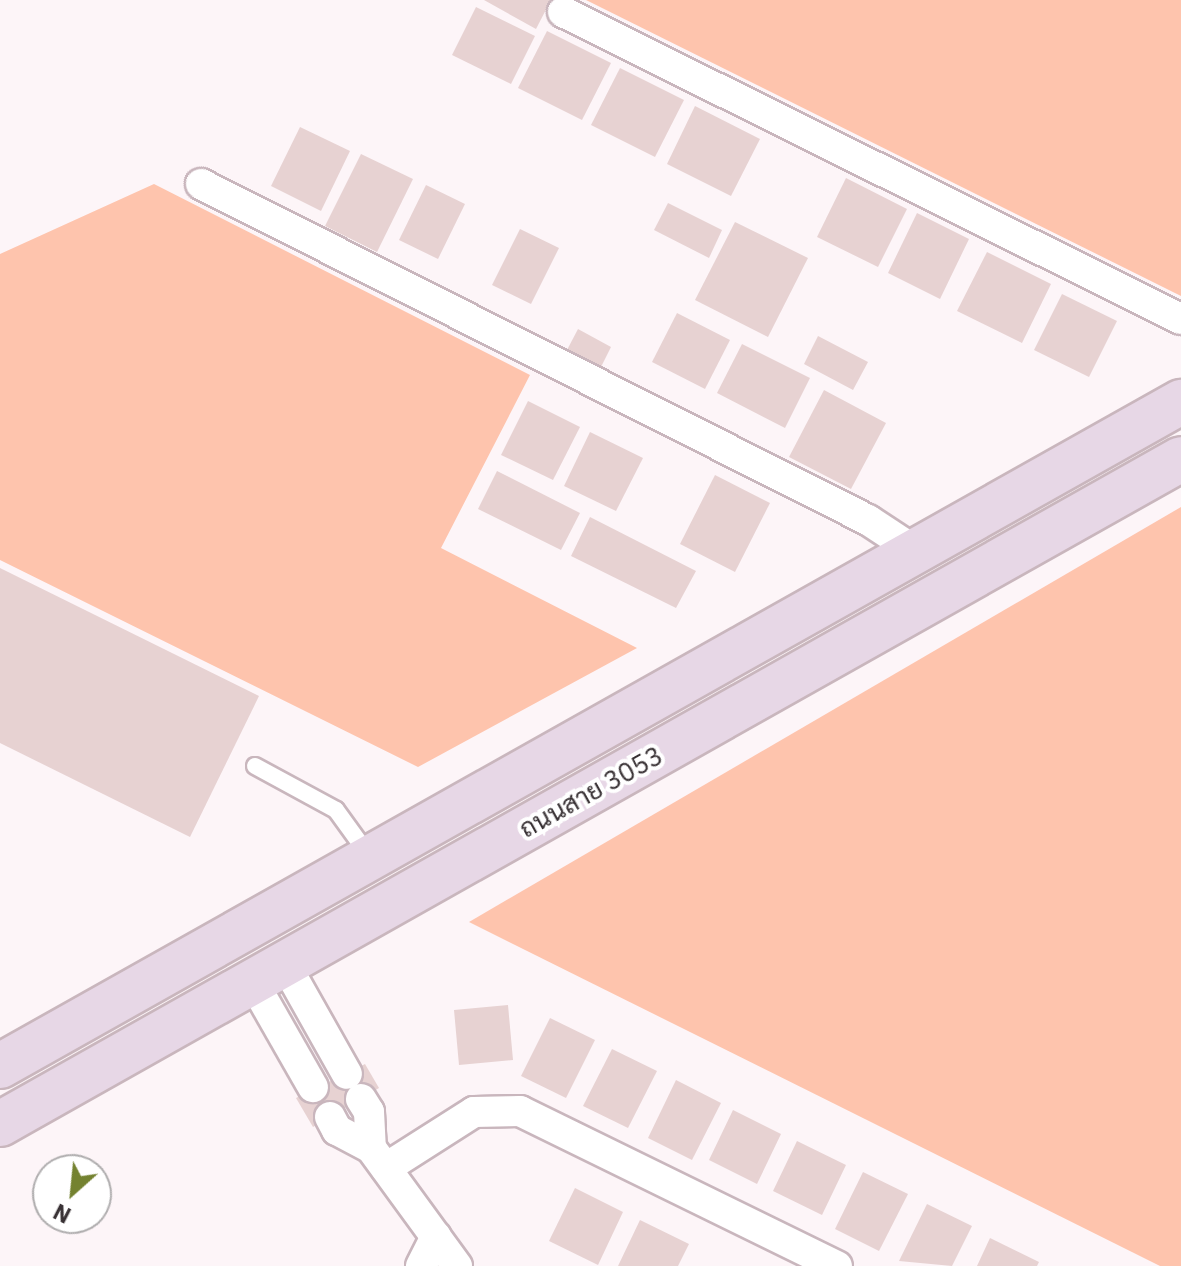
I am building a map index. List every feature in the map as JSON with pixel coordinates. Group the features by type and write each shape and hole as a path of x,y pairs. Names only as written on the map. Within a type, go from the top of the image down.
{"main road":[{"name":"ถนนสาย 3053","path":"0,1066 1181,402"},
{"name":"ถนนสาย 3053","path":"0,1124 1181,459"}],"street":[{"path":"563,12 1181,319"},
{"path":"201,184 868,520 915,551"},
{"path":"269,973 354,1087 369,1112 379,1158"},
{"path":"269,973 313,1087"},
{"path":"379,1158 474,1112 520,1111 837,1266"},
{"path":"330,1117 337,1130 379,1158 457,1266"},
{"path":"421,1266 436,1237"}],"lane":[{"path":"255,766 336,810 370,858"}],"shaded area":[{"path":"586,0 1181,0 1181,296"},
{"path":"154,184 530,375 441,548 637,648 418,767 0,560 0,254"},
{"path":"1181,507 1181,1266 1160,1266 469,922"}],"building":[{"path":"484,0 551,0 536,29"},
{"path":"476,7 535,36 511,84 452,55"},
{"path":"547,31 611,63 582,120 518,88"},
{"path":"620,68 684,100 655,157 591,125"},
{"path":"695,106 760,139 731,196 667,164"},
{"path":"300,127 350,151 321,211 271,186"},
{"path":"361,154 413,179 377,252 325,226"},
{"path":"846,178 907,209 878,267 817,237"},
{"path":"426,185 465,204 438,259 399,240"},
{"path":"668,203 722,230 709,258 654,230"},
{"path":"917,213 969,239 940,299 888,273"},
{"path":"735,222 808,258 768,337 695,300"},
{"path":"520,229 559,248 531,304 492,285"},
{"path":"987,252 1051,284 1022,343 957,311"},
{"path":"1062,294 1117,321 1089,377 1034,350"},
{"path":"677,313 730,340 705,389 652,362"},
{"path":"578,329 611,347 601,367 567,350"},
{"path":"818,336 868,362 853,390 804,364"},
{"path":"742,344 810,378 785,428 717,393"},
{"path":"824,390 886,423 851,489 789,457"},
{"path":"528,401 580,427 553,480 501,455"},
{"path":"590,432 643,458 616,511 564,486"},
{"path":"497,471 580,513 561,550 478,509"},
{"path":"715,475 770,503 735,572 680,544"},
{"path":"590,517 696,571 676,608 571,556"},
{"path":"0,568 259,696 190,837 0,743"},
{"path":"508,1005 513,1060 459,1065 454,1010"},
{"path":"550,1018 595,1040 566,1098 521,1076"},
{"path":"612,1049 657,1071 628,1128 583,1106"},
{"path":"365,1064 379,1088 313,1127 296,1098"},
{"path":"676,1080 721,1103 692,1160 648,1138"},
{"path":"733,1110 781,1134 757,1184 709,1160"},
{"path":"797,1141 846,1165 822,1215 773,1191"},
{"path":"863,1172 908,1194 879,1251 835,1229"},
{"path":"575,1188 623,1212 598,1265 549,1241"},
{"path":"927,1204 972,1226 952,1266 899,1261"},
{"path":"640,1220 689,1244 678,1266 618,1266"},
{"path":"990,1238 1039,1262 1037,1266 977,1266"}]}
